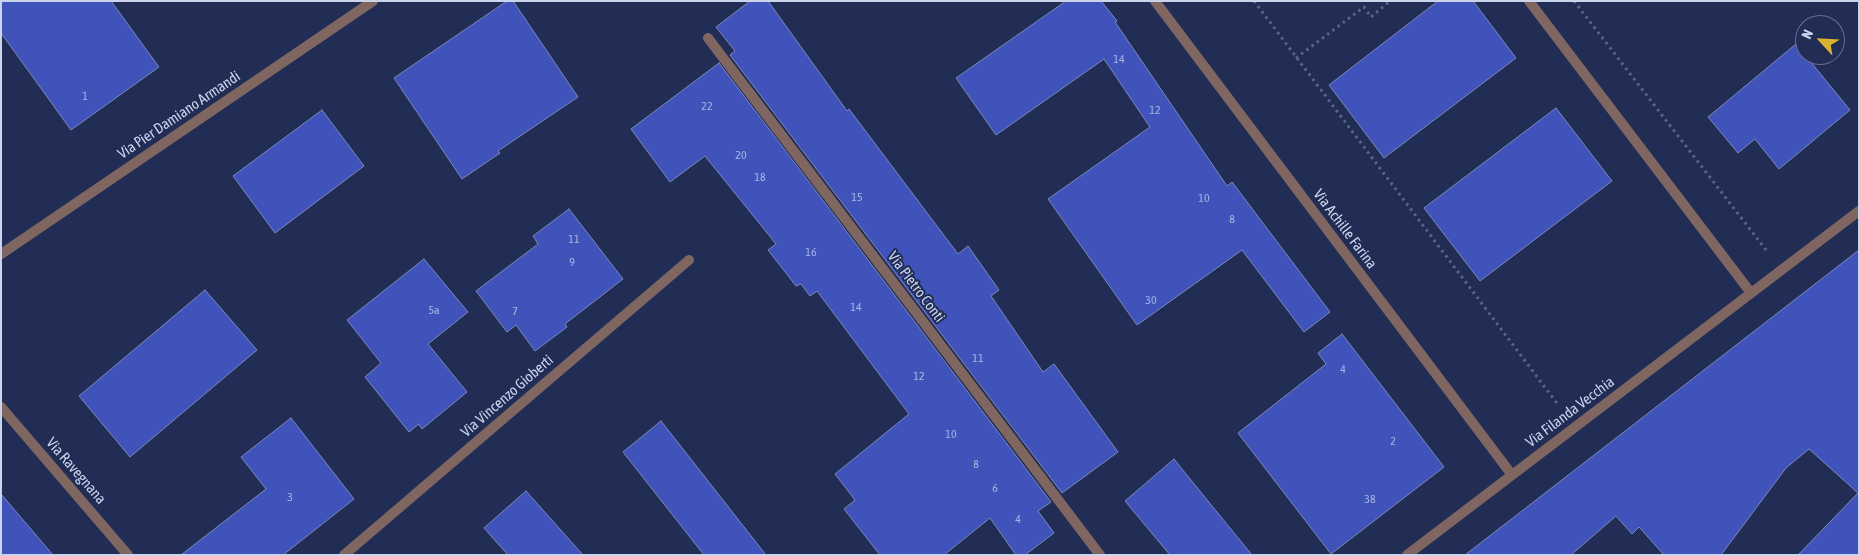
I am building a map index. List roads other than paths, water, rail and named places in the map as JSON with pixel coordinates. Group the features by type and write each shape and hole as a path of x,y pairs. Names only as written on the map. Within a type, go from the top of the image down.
{"street":[{"name":"Via Pier Damiano Armandi","path":"1,254 373,1"},
{"name":"Via Achille Farina","path":"1155,1 1512,475"},
{"path":"1529,1 1751,293"},
{"name":"Via Pietro Conti","path":"708,38 1100,555"},
{"name":"Via Filanda Vecchia","path":"1407,555 1859,212"},
{"name":"Via Vincenzo Gioberti","path":"344,555 689,260"},
{"name":"Via Ravegnana","path":"1,407 128,555"}]}
